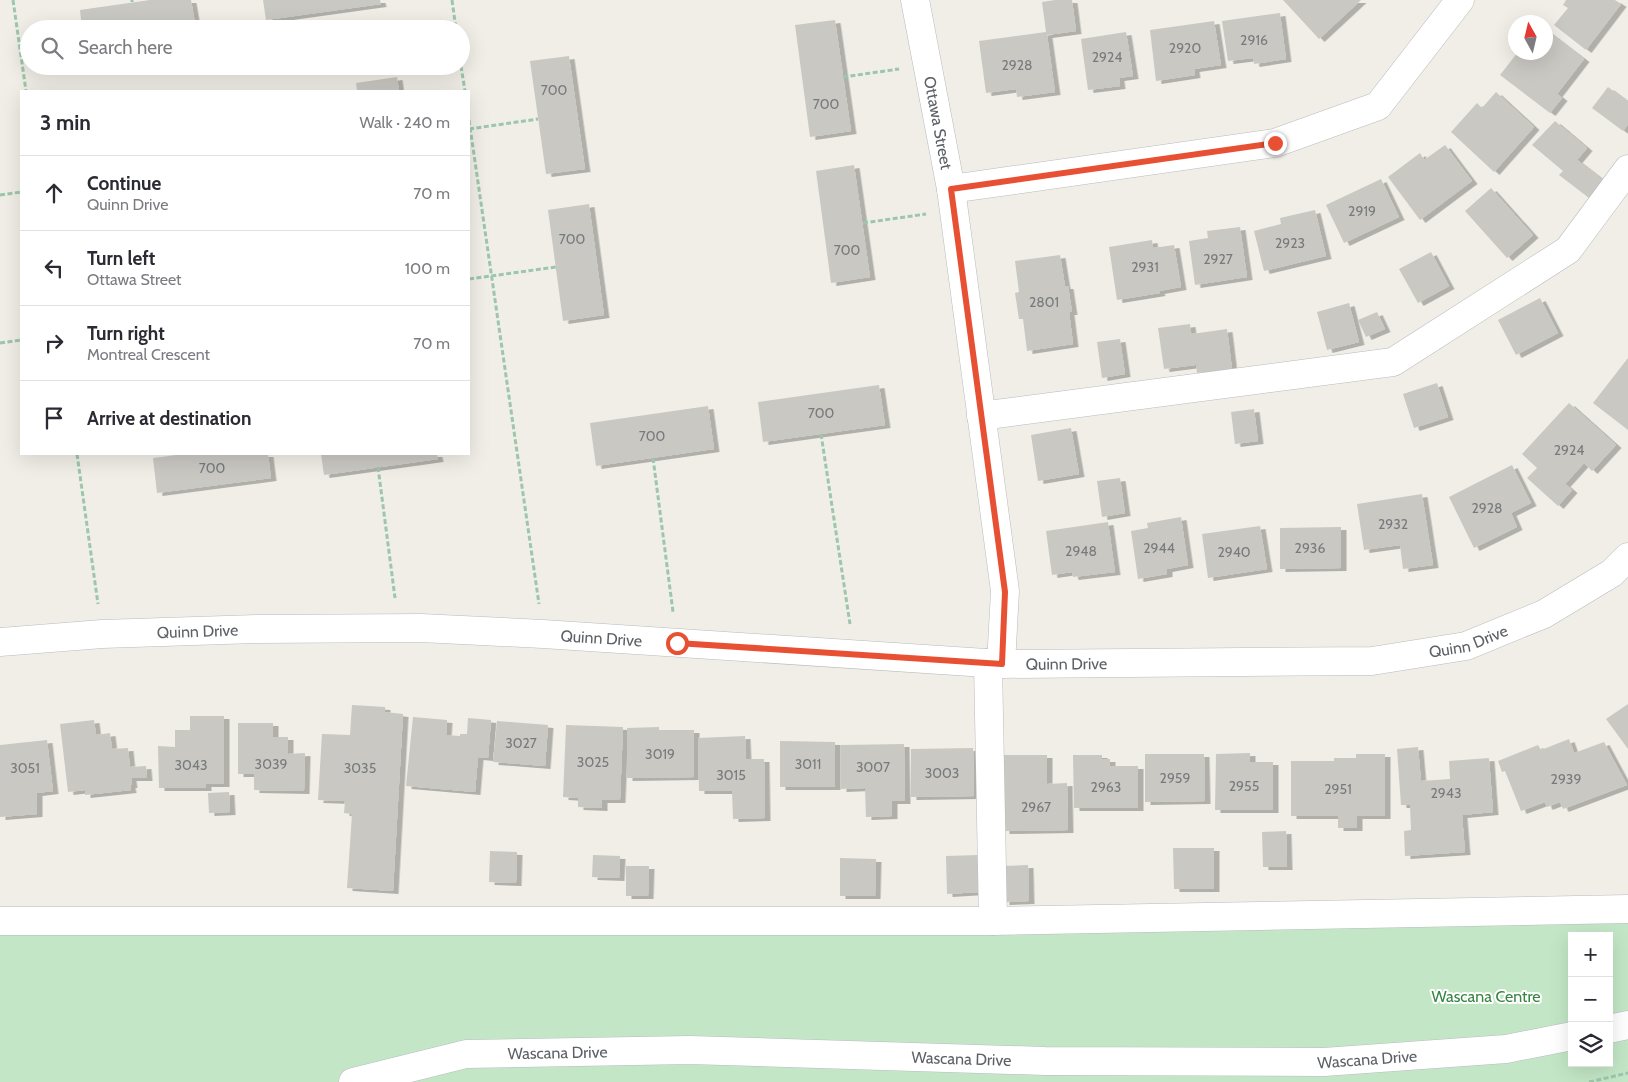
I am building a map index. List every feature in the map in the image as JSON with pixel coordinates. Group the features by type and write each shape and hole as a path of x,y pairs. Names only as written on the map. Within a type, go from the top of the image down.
{"street":[{"name":"Ottawa Street","path":"915,0 952,199 1005,592 995,663 993,922"},
{"path":"952,199 1275,143 1378,106 1460,0"},
{"path":"981,416 1393,362 1568,250 1628,169"},
{"name":"Quinn Drive","path":"0,642 102,634 257,628 399,628 543,634 995,663 1372,661 1466,646 1544,614 1612,573 1628,557"},
{"path":"0,921 993,922 1628,909"},
{"path":"1613,1028 1628,1025"},
{"name":"Wascana Drive","path":"353,1082 466,1054 690,1050 1045,1061 1324,1062 1506,1049 1568,1037"}],"path":[{"path":"13,0 20,49"},
{"path":"452,0 455,20"},
{"path":"843,77 927,65"},
{"path":"24,75 26,90"},
{"path":"462,75 465,90"},
{"path":"470,129 538,119"},
{"path":"470,136 543,634"},
{"path":"0,195 20,192"},
{"path":"862,223 952,199"},
{"path":"470,279 556,267"},
{"path":"0,343 20,340"},
{"path":"820,434 855,654"},
{"path":"77,455 102,634"},
{"path":"653,458 677,643"},
{"path":"378,467 399,628"},
{"path":"1589,1082 1628,1072"}],"green space":[{"name":"Wascana Centre","path":"1628,909 1628,1082 0,1082 0,921"}],"building":[{"path":"150,0 191,0 194,20 81,20 80,10"},
{"path":"263,0 380,0 381,4 266,20"},
{"path":"1072,0 1076,31 1047,35 1055,92 1017,97 1016,89 986,93 979,41 1046,32 1042,2"},
{"path":"1283,0 1361,0 1319,39"},
{"path":"1566,0 1615,0 1621,4 1586,50 1554,25 1568,8 1563,5"},
{"path":"1280,13 1286,59 1254,64 1253,58 1228,61 1222,21"},
{"path":"835,20 851,131 810,137 795,25"},
{"path":"1214,21 1221,65 1194,69 1195,75 1156,81 1150,30"},
{"path":"1126,32 1133,76 1119,78 1120,86 1088,90 1081,39"},
{"path":"1553,35 1584,59 1557,94 1562,98 1550,113 1500,75 1512,60 1553,60"},
{"path":"569,56 585,169 546,174 530,61"},
{"path":"397,77 399,90 357,90 356,83"},
{"path":"1608,87 1628,102 1628,124 1623,131 1592,108"},
{"path":"1496,92 1534,127 1494,172 1451,132 1477,103 1482,108"},
{"path":"1555,121 1587,148 1577,160 1603,180 1589,198 1559,175 1563,171 1532,145"},
{"path":"1445,145 1472,181 1420,220 1388,177 1420,153 1424,160"},
{"path":"854,165 870,277 831,283 816,171"},
{"path":"1381,179 1399,217 1344,243 1326,205"},
{"path":"1491,188 1533,235 1507,258 1465,211"},
{"path":"589,204 604,315 563,321 548,210"},
{"path":"1315,210 1326,256 1264,271 1254,231 1281,224 1280,218"},
{"path":"1240,227 1247,277 1195,285 1189,241 1208,238 1207,231"},
{"path":"1152,240 1153,248 1174,245 1181,287 1159,291 1160,293 1117,300 1109,247"},
{"path":"1431,252 1449,286 1418,303 1399,269"},
{"path":"1060,255 1072,312 1069,312 1073,344 1027,351 1023,319 1019,319 1015,293 1019,292 1015,261"},
{"path":"1540,298 1558,333 1516,355 1498,320"},
{"path":"1349,303 1359,342 1327,350 1317,312"},
{"path":"1377,312 1385,329 1366,337 1358,320"},
{"path":"1190,324 1195,365 1164,369 1158,328"},
{"path":"1227,329 1232,369 1197,373 1192,334"},
{"path":"1120,339 1125,374 1102,378 1097,342"},
{"path":"1628,358 1628,430 1593,403"},
{"path":"1437,383 1448,417 1414,428 1403,394"},
{"path":"879,385 885,425 763,442 758,402"},
{"path":"1569,403 1616,445 1592,471 1584,463 1565,484 1572,490 1558,506 1527,478 1537,468 1522,454"},
{"path":"708,406 714,449 596,466 590,423"},
{"path":"1254,409 1258,441 1235,444 1231,412"},
{"path":"1071,428 1079,474 1038,481 1031,435"},
{"path":"176,455 268,455 271,478 157,493 153,458"},
{"path":"321,455 437,455 438,459 324,475"},
{"path":"1512,465 1531,503 1511,513 1517,527 1474,548 1449,497"},
{"path":"1120,478 1125,513 1102,517 1097,481"},
{"path":"1422,494 1433,565 1403,569 1400,545 1364,550 1357,504"},
{"path":"1181,517 1188,565 1167,569 1167,574 1138,579 1131,531 1148,528 1147,523"},
{"path":"1108,522 1115,572 1073,577 1072,572 1052,575 1046,531"},
{"path":"1260,526 1267,569 1208,578 1202,534"},
{"path":"1341,527 1341,568 1280,569 1280,528"},
{"path":"1628,704 1628,749 1606,719"},
{"path":"352,705 385,707 385,712 403,714 393,891 347,888 352,814 344,813 345,801 318,800 322,734 350,735"},
{"path":"190,716 224,716 224,784 206,784 206,788 159,788 158,746 175,747 175,730 190,730"},
{"path":"413,717 447,720 446,735 460,736 460,734 467,734 468,718 491,720 488,758 478,757 475,792 406,786"},
{"path":"94,720 96,735 110,733 112,749 128,748 130,767 146,766 147,778 131,778 131,790 85,795 85,790 68,792 60,724"},
{"path":"497,721 548,725 545,766 493,762"},
{"path":"238,723 273,723 273,737 288,737 288,754 305,753 304,791 254,790 254,774 238,774"},
{"path":"566,725 623,727 620,800 602,800 602,808 578,807 578,798 563,797"},
{"path":"659,727 659,730 694,730 694,777 627,778 627,728"},
{"path":"745,736 746,759 764,759 765,818 733,819 732,791 699,791 698,738"},
{"path":"1569,739 1574,753 1604,742 1627,785 1563,809 1560,802 1547,807 1545,802 1521,811 1505,771 1502,772 1498,761 1538,745 1541,750"},
{"path":"47,740 53,791 37,793 37,814 0,817 0,745"},
{"path":"780,741 835,742 835,787 780,787"},
{"path":"904,744 905,801 892,801 892,816 866,817 865,788 841,789 841,745"},
{"path":"1418,747 1421,781 1450,779 1449,761 1489,758 1493,812 1462,815 1465,852 1405,856 1404,831 1411,830 1410,805 1401,805 1397,749"},
{"path":"973,748 974,796 911,797 911,749"},
{"path":"1250,753 1250,762 1273,762 1273,810 1215,810 1216,754"},
{"path":"1145,754 1204,754 1205,801 1145,802"},
{"path":"1356,754 1385,754 1385,816 1357,816 1357,828 1338,828 1338,816 1291,816 1291,761 1334,761 1334,758 1356,758"},
{"path":"1003,755 1047,755 1047,784 1067,783 1068,830 1004,831"},
{"path":"1073,755 1102,755 1102,759 1110,759 1110,766 1138,766 1138,808 1074,808"},
{"path":"229,792 230,812 209,813 208,793"},
{"path":"1286,831 1287,867 1263,867 1262,832"},
{"path":"1173,848 1214,848 1214,889 1174,889"},
{"path":"490,851 517,852 516,883 489,882"},
{"path":"593,855 620,856 619,878 592,877"},
{"path":"978,855 979,892 947,894 946,856"},
{"path":"840,858 876,859 875,896 840,896"},
{"path":"1028,865 1029,901 1004,902 1003,866"},
{"path":"626,866 649,866 648,896 626,896"}],"route":[{"path":"677,643 1002,664 1005,592 951,189 1275,143"}]}
